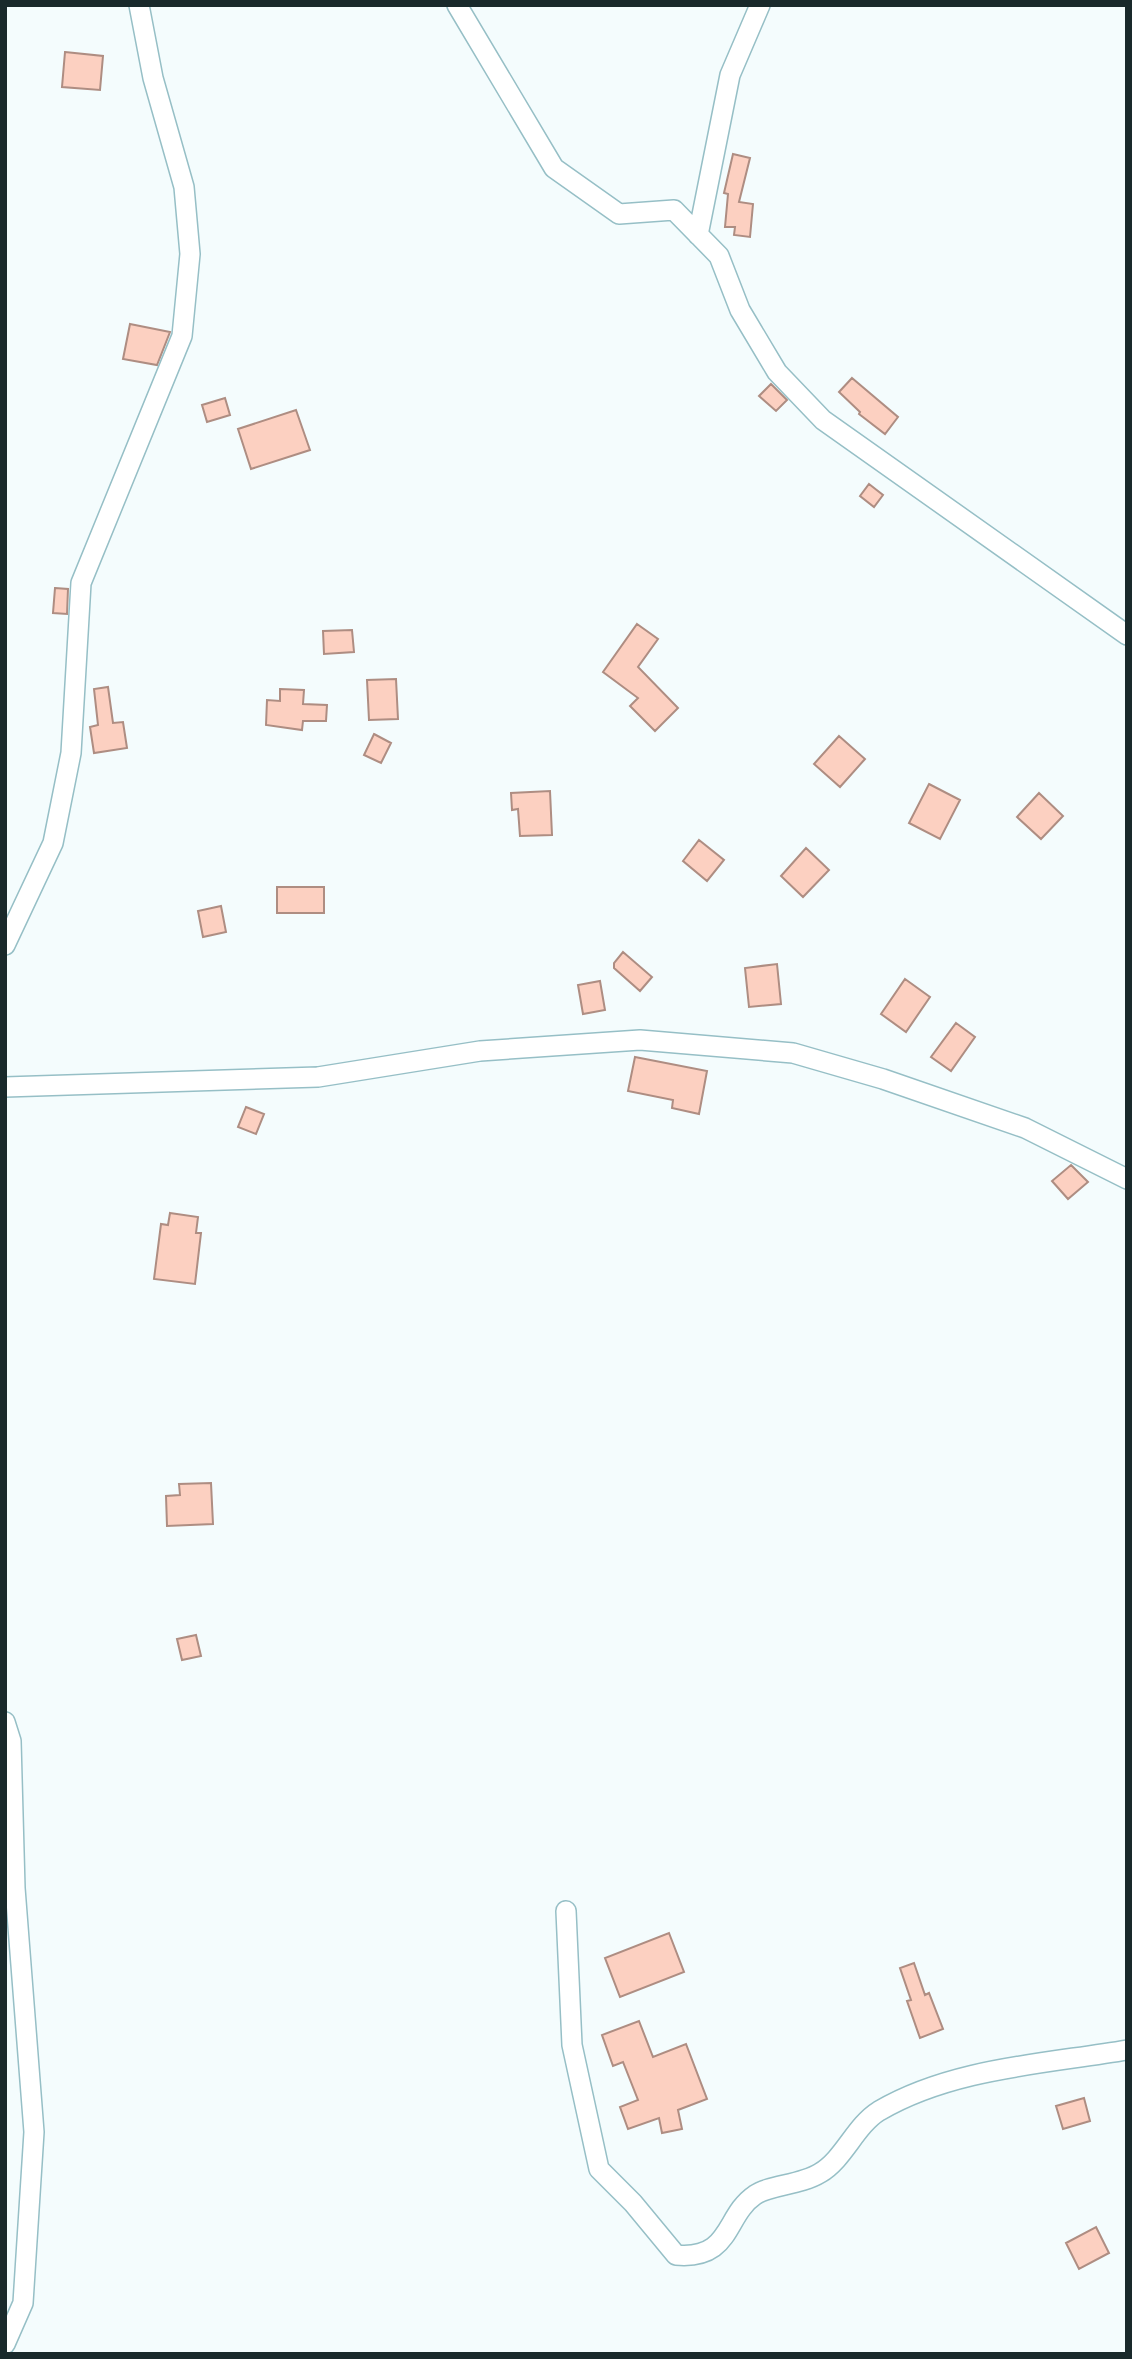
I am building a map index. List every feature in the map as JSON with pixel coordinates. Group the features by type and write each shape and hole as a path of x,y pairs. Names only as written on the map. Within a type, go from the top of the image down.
{"street":[{"path":"5,945 53,843 71,754 80,583 182,336 190,254 184,187 153,78 139,5"},
{"path":"457,5 554,168 619,214 674,211 719,256 740,310 777,372 823,420 1127,635"},
{"path":"698,235 730,75 760,5"},
{"path":"5,1087 318,1077 480,1051 640,1040 793,1054 883,1079 1025,1128 1127,1179"},
{"path":"5,1721 10,1741 15,1888 34,2132 23,2302 8,2334"},
{"path":"566,1912 572,2045 599,2169 633,2203 676,2255 694,2257 715,2245 729,2232 743,2206 756,2193 796,2184 822,2172 876,2113 918,2090 966,2077 1127,2050"}],"building":[{"path":"65,52 103,56 100,90 62,87"},
{"path":"733,154 750,158 739,202 753,204 750,237 734,235 735,227 725,227 728,194 724,193"},
{"path":"130,324 170,332 157,365 123,359"},
{"path":"852,378 898,417 885,434 859,414 839,392"},
{"path":"771,384 787,400 776,411 759,396"},
{"path":"225,398 230,415 207,422 202,405"},
{"path":"296,410 310,450 251,469 238,429"},
{"path":"869,484 883,495 874,507 860,496"},
{"path":"55,588 68,589 67,614 53,613"},
{"path":"637,624 658,639 638,667 678,708 655,731 630,706 638,698 603,672"},
{"path":"352,630 354,652 324,654 323,631"},
{"path":"396,679 398,719 369,720 367,680"},
{"path":"108,687 113,723 123,722 127,748 94,753 90,727 98,725 94,689"},
{"path":"280,689 304,690 303,704 327,705 326,721 303,721 302,730 266,725 267,700 280,701"},
{"path":"374,734 391,743 381,763 364,755"},
{"path":"839,736 865,759 840,787 814,764"},
{"path":"929,784 960,800 940,839 909,823"},
{"path":"550,791 552,835 520,836 518,809 512,810 511,793"},
{"path":"1039,793 1063,816 1041,839 1017,817"},
{"path":"699,840 724,860 707,881 683,861"},
{"path":"806,848 829,870 803,897 781,876"},
{"path":"277,887 324,887 324,913 277,913"},
{"path":"221,906 226,932 203,937 198,911"},
{"path":"623,952 652,977 640,991 614,968 614,963"},
{"path":"777,964 781,1004 749,1007 745,968"},
{"path":"905,979 930,997 906,1032 881,1014"},
{"path":"600,981 605,1010 583,1014 578,985"},
{"path":"956,1023 975,1037 951,1071 931,1057"},
{"path":"635,1057 707,1071 699,1114 672,1108 673,1100 628,1091"},
{"path":"246,1107 264,1114 256,1134 238,1127"},
{"path":"1071,1165 1088,1182 1068,1199 1052,1181"},
{"path":"170,1213 198,1217 196,1233 201,1233 195,1284 154,1279 161,1224 168,1225"},
{"path":"211,1483 213,1524 167,1526 166,1496 180,1495 179,1484"},
{"path":"196,1635 201,1656 182,1660 177,1639"},
{"path":"669,1933 684,1972 620,1997 605,1958"},
{"path":"914,1963 925,1995 929,1993 943,2029 920,2038 907,2001 911,2000 900,1968"},
{"path":"639,2021 653,2057 686,2044 707,2099 678,2110 682,2129 662,2133 659,2118 628,2129 620,2107 638,2100 623,2062 613,2066 602,2035"},
{"path":"1084,2098 1090,2121 1063,2129 1056,2106"},
{"path":"1096,2227 1109,2253 1079,2269 1066,2243"}]}
